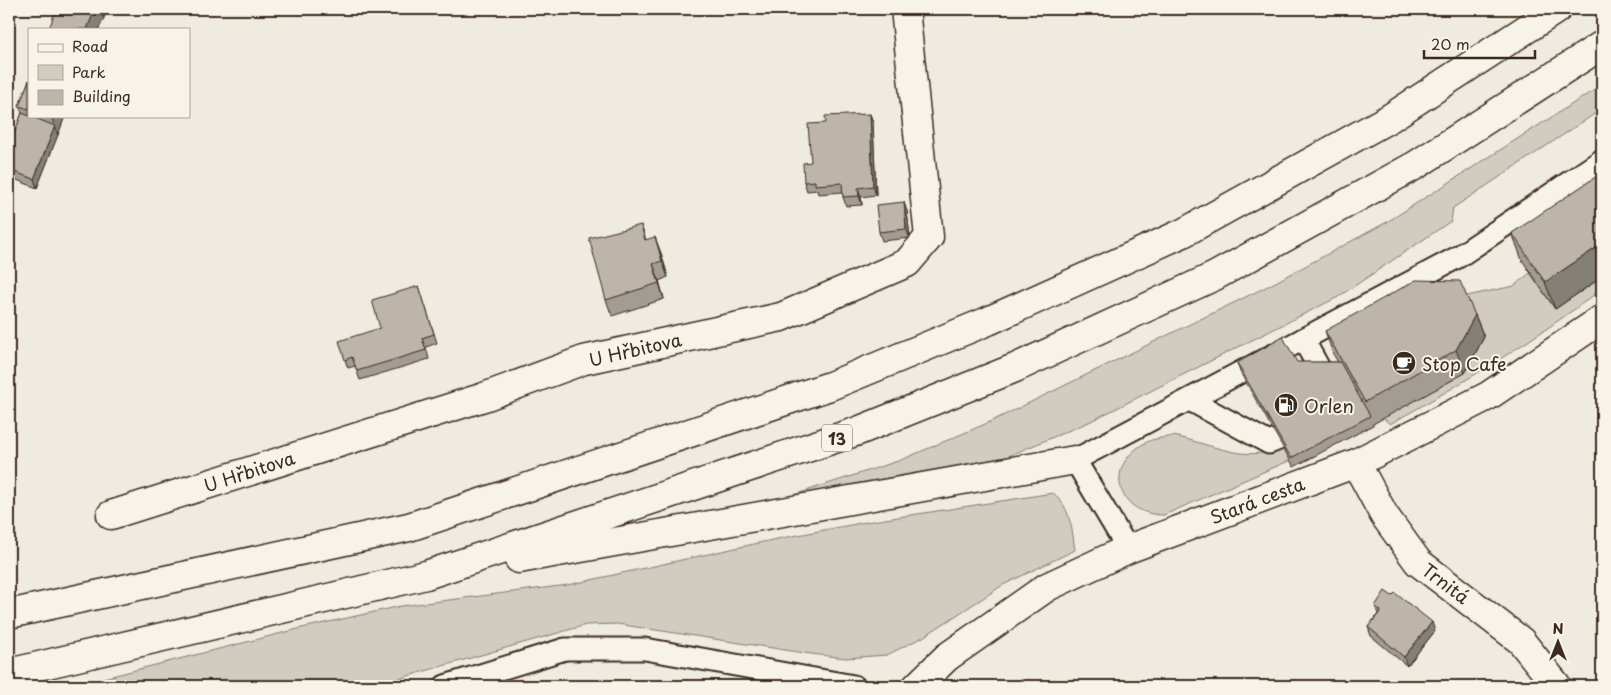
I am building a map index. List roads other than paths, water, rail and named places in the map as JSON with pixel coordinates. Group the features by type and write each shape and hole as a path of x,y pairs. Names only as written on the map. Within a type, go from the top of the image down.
{"main road":[{"name":"U Hřbitova","path":"111,515 484,397 584,360 781,316 907,263 929,237 905,9"},
{"path":"9,614 409,526 830,386 988,321 1182,233 1390,118 1557,9"},
{"name":"13","path":"9,673 426,575 858,431 1015,368 1232,267 1416,165 1602,45"},
{"name":"Stará cesta","path":"917,686 947,657 1039,592 1128,549 1356,463 1488,396 1602,319"},
{"path":"426,575 1075,460"},
{"name":"Trnitá","path":"1356,463 1384,515 1418,562 1521,641 1557,686"}],"lane":[{"path":"1128,549 1075,460 1458,257 1602,160"},
{"path":"1190,400 1269,442 1333,412 1303,339"},
{"path":"445,686 565,649 645,649 854,686"}],"place":[{"name":"Stop Cafe","path":"1404,363"},
{"name":"Orlen","path":"1286,405"}]}
